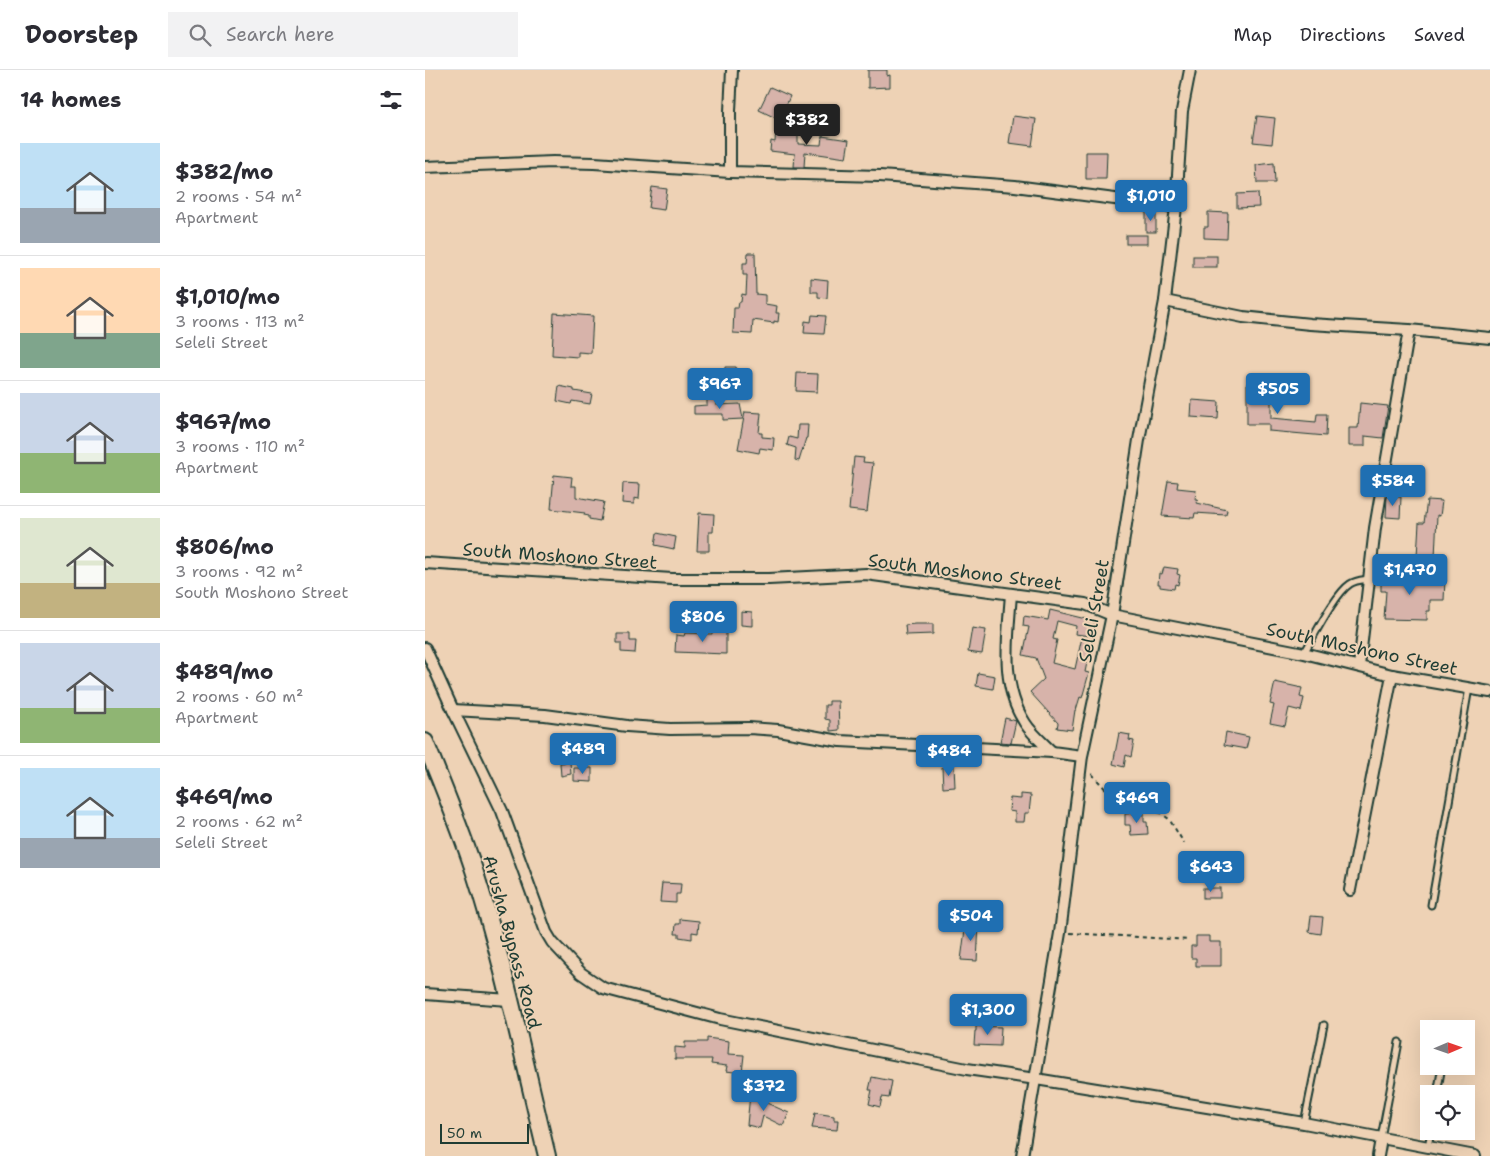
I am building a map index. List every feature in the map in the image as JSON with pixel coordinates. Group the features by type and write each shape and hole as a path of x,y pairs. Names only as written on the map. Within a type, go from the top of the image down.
{"main road":[{"name":"Arusha Bypass Road","path":"425,742 473,870 492,932 547,1156"}],"street":[{"path":"730,172 732,70"},
{"name":"Seleli Street","path":"1022,1156 1060,932 1082,760 1112,615 1139,440 1165,301 1176,208 1181,127 1190,70"},
{"path":"425,167 553,162 730,172 880,176 1015,186 1176,208"},
{"path":"1165,301 1243,317 1490,338"},
{"path":"1359,666 1375,528 1409,330"},
{"name":"South Moshono Street","path":"425,563 672,580 760,580 865,574 1085,604 1112,615 1304,653 1392,675 1490,692"},
{"path":"1011,594 1007,654 1009,681 1014,704 1026,725 1052,752"},
{"path":"425,648 502,811 546,932 552,942 581,973 603,988 720,1019 967,1069 1304,1123 1475,1156"},
{"path":"1350,890 1392,675"},
{"path":"453,710 545,715 627,726 670,729 749,728 778,730 840,741 1052,752 1082,760"},
{"path":"425,994 509,1000"},
{"path":"1377,1156 1381,1139"}],"lane":[{"path":"1304,653 1337,598 1349,585 1358,580 1369,579"},
{"path":"1431,905 1469,688"},
{"path":"1304,1123 1324,1025"},
{"path":"1381,1139 1399,1042"},
{"path":"1428,1147 1429,1140"}],"path":[{"path":"1082,760 1116,801 1161,813 1169,819 1184,843"},
{"path":"1060,932 1189,940"}],"building":[{"path":"868,70 887,70 887,76 890,75 890,87 868,88"},
{"path":"770,87 790,96 780,120 759,110"},
{"path":"1013,116 1036,119 1032,146 1009,143"},
{"path":"1257,116 1275,118 1272,144 1253,142"},
{"path":"776,128 798,130 798,144 821,145 822,136 849,140 846,158 805,152 804,167 794,167 795,154 770,151 771,141 775,142"},
{"path":"1086,152 1107,152 1106,179 1086,179"},
{"path":"1274,163 1275,183 1257,183 1256,165"},
{"path":"652,187 667,189 664,210 649,208"},
{"path":"1258,193 1259,207 1237,208 1237,194"},
{"path":"1146,211 1156,211 1156,232 1146,232"},
{"path":"1208,212 1228,213 1227,239 1204,238 1204,227 1208,227"},
{"path":"1126,235 1147,235 1147,244 1126,244"},
{"path":"748,253 755,253 756,294 765,295 765,304 777,306 776,313 779,313 778,322 753,320 752,334 733,333 734,308 738,308 742,294 746,295 747,275 743,275 743,263 747,263"},
{"path":"1193,256 1217,256 1217,267 1193,267"},
{"path":"811,278 828,280 827,298 818,297 818,292 811,292"},
{"path":"554,313 593,316 591,353 578,352 578,357 552,355"},
{"path":"812,315 826,316 824,334 804,333 805,321 811,322"},
{"path":"725,367 736,367 735,381 724,380"},
{"path":"797,373 818,374 817,392 796,391"},
{"path":"1247,384 1266,384 1266,391 1271,391 1271,418 1316,422 1317,414 1327,414 1326,436 1269,431 1269,424 1247,424"},
{"path":"559,386 592,394 590,404 572,401 571,404 557,401"},
{"path":"707,399 716,399 716,405 740,404 743,419 723,420 723,414 694,414 694,406 707,405"},
{"path":"1192,400 1219,402 1218,419 1191,417"},
{"path":"1360,403 1388,406 1383,438 1365,436 1365,446 1349,446 1349,428 1358,428"},
{"path":"745,412 761,413 759,433 762,433 762,437 774,438 773,450 760,448 759,453 738,449"},
{"path":"798,425 808,425 807,438 799,461 795,460 796,448 787,445 789,437 797,439"},
{"path":"854,457 864,458 863,462 873,463 867,512 849,510"},
{"path":"554,475 572,477 571,486 576,486 576,497 604,502 600,521 589,519 589,516 584,515 585,513 551,509"},
{"path":"1168,481 1178,482 1177,488 1196,490 1195,500 1198,500 1197,503 1227,510 1226,515 1195,513 1194,518 1162,516"},
{"path":"623,483 640,484 639,499 634,498 634,504 622,503"},
{"path":"1387,496 1401,497 1400,518 1386,517"},
{"path":"1427,500 1442,501 1440,516 1437,515 1435,557 1417,556 1419,523 1424,523"},
{"path":"699,513 714,514 713,532 709,532 709,551 697,551"},
{"path":"657,533 676,537 674,549 655,545"},
{"path":"1164,567 1178,569 1177,574 1180,575 1178,585 1175,584 1174,589 1160,587 1160,584 1158,584 1159,573 1162,574"},
{"path":"1381,574 1411,574 1411,578 1445,579 1444,600 1430,600 1430,611 1427,611 1427,620 1384,619 1386,591 1381,591"},
{"path":"1050,610 1095,621 1091,636 1075,634 1076,626 1057,621 1053,639 1057,640 1052,663 1075,669 1082,637 1092,639 1085,672 1089,673 1082,698 1080,697 1075,710 1072,730 1057,728 1058,723 1030,692 1044,679 1036,658 1023,655 1029,627 1023,626 1024,616 1048,620"},
{"path":"741,611 752,612 752,626 741,625"},
{"path":"933,624 933,634 906,635 905,625"},
{"path":"972,628 986,630 982,654 968,652"},
{"path":"712,629 726,629 726,654 675,652 676,635 684,636 685,633 712,634"},
{"path":"617,634 630,634 630,641 636,641 635,653 621,652 621,643 617,643"},
{"path":"978,673 995,676 993,689 976,686"},
{"path":"1275,682 1302,688 1300,697 1304,698 1301,711 1289,708 1285,726 1270,723 1274,705 1270,704"},
{"path":"829,701 838,701 839,730 830,731 830,720 825,719 825,705 829,705"},
{"path":"1005,718 1016,721 1011,743 1000,742"},
{"path":"1226,732 1249,737 1246,749 1224,745"},
{"path":"1119,733 1130,735 1129,740 1134,741 1131,757 1126,755 1124,767 1113,764"},
{"path":"570,762 571,774 561,776 560,763"},
{"path":"954,766 955,787 943,788 942,767"},
{"path":"574,768 592,768 592,782 574,781"},
{"path":"1021,794 1031,795 1029,813 1025,813 1024,822 1015,822 1015,812 1009,811 1010,798 1021,799"},
{"path":"1144,813 1144,822 1147,822 1148,834 1131,835 1130,825 1125,825 1125,814"},
{"path":"662,883 681,884 680,894 676,894 676,903 660,902"},
{"path":"1203,888 1220,888 1220,898 1203,898"},
{"path":"1311,916 1323,917 1321,934 1309,932"},
{"path":"680,919 699,921 698,933 692,932 692,939 679,937 679,934 675,934 676,924 680,924"},
{"path":"966,922 979,924 977,961 961,960"},
{"path":"1196,936 1209,936 1209,942 1221,942 1221,966 1196,966 1196,958 1191,958 1191,946 1196,946"},
{"path":"976,1026 1001,1027 1000,1046 974,1045"},
{"path":"707,1038 729,1041 728,1054 744,1055 742,1073 726,1071 727,1066 711,1064 712,1059 675,1059 675,1047 685,1048 685,1042 707,1042"},
{"path":"872,1077 892,1081 889,1098 882,1097 880,1107 869,1104 872,1090 869,1090"},
{"path":"750,1094 760,1094 760,1100 789,1113 783,1126 763,1116 760,1128 747,1125"},
{"path":"815,1113 834,1116 834,1120 838,1120 837,1130 812,1128"}]}
